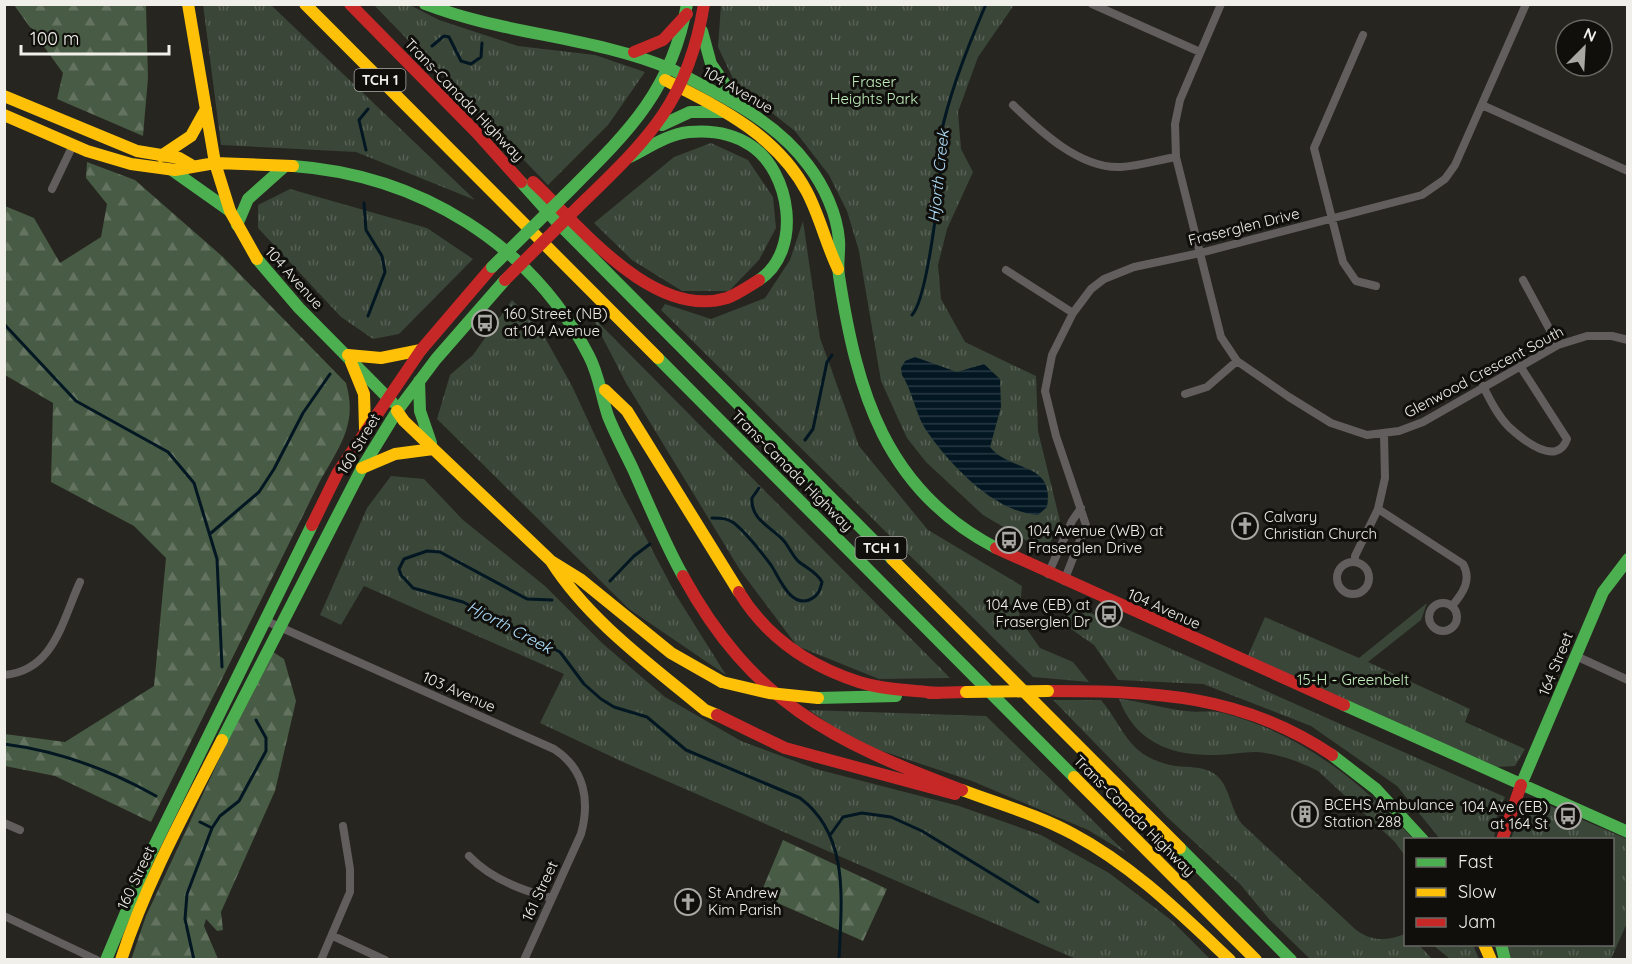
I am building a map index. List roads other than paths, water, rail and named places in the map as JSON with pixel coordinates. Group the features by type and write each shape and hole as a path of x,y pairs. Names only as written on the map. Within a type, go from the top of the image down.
{"main road":[{"name":"104 Avenue","path":"188,4 215,164 230,211 250,250 267,273 388,397 404,421 551,561"},
{"name":"Trans-Canada Highway","path":"305,4 1256,960"},
{"name":"Trans-Canada Highway","path":"350,4 477,133 555,220 1291,960"},
{"name":"104 Avenue","path":"425,4 481,24 634,52 683,83 736,109 766,137 796,172 811,200 825,245 838,270 854,357 876,424 905,474 937,508 963,529 1048,574 1628,832"},
{"name":"160 Street","path":"121,960 144,894 362,468 398,411 450,341 505,280 630,158 656,129 683,83 701,27 704,4"},
{"path":"634,52 663,40 687,9"},
{"name":"160 Street","path":"106,960 149,857 264,620 331,484 364,429 421,350 492,267 631,129 668,74 681,40 687,9"},
{"path":"656,129 669,119 693,110 736,109 711,64 701,27"},
{"path":"4,96 137,151 179,158 190,165"},
{"path":"161,156 181,145 191,136 206,109"},
{"path":"4,115 73,145 133,164 172,170 182,170 190,165 215,164 285,166 340,171 385,182 459,214 487,233 514,256 565,317 605,390 627,411 747,605 776,639 808,661 861,683 938,693"},
{"path":"477,133 617,260 642,280 663,292 687,300 720,300 749,288 769,271 785,239 788,205 783,185 775,170 754,147 725,134 696,131 674,136 630,158"},
{"path":"237,225 248,199 285,166"},
{"path":"172,170 230,211"},
{"path":"364,429 364,394 348,355 381,358 421,350"},
{"path":"362,468 395,453 433,448 420,411 419,381"},
{"path":"605,390 608,416 700,604 732,652 764,685 800,714 843,741 1050,822 1098,848 1160,895 1230,960"},
{"name":"164 Street","path":"1503,838 1521,785 1604,592 1628,559"},
{"path":"551,561 568,588 656,670 705,710 785,748 923,787 1001,804"},
{"path":"551,561 580,579 671,653 722,682 749,691 777,696 818,698 966,692 1119,690 1191,697 1221,704 1295,733 1338,759 1369,782 1394,806 1421,838"},
{"path":"1484,946 1491,960"}],"street":[{"path":"1092,4 1200,52"},
{"name":"Glenwood Crescent South","path":"1221,4 1176,112 1176,157 1221,337 1237,361 1331,423 1366,435 1384,434 1423,422 1558,345 1587,336 1612,336 1628,340"},
{"name":"Fraserglen Drive","path":"1064,581 1086,525 1056,436 1046,391 1052,355 1073,313 1091,290 1119,272 1422,195 1445,179 1455,165 1526,4"},
{"path":"1363,35 1314,148 1342,262 1356,281 1376,286"},
{"path":"1013,105 1040,131 1061,146 1095,162 1119,167 1176,157"},
{"path":"1482,105 1628,171"},
{"path":"52,189 73,145"},
{"path":"1006,270 1073,313"},
{"path":"1523,280 1558,345"},
{"path":"1185,394 1208,387 1237,361"},
{"path":"1484,386 1508,426 1545,451 1555,452 1562,449 1567,439 1565,434 1544,407 1520,366"},
{"path":"1354,562 1378,509 1385,478 1384,434"},
{"path":"1048,574 1072,521 1081,508"},
{"path":"1378,509 1463,564 1467,573 1467,583 1452,606"},
{"path":"4,675 26,671 43,660 80,582"},
{"name":"103 Avenue","path":"264,620 564,755 572,763 583,785 587,807 581,834"},
{"path":"1576,656 1628,680"},
{"path":"4,823 20,830"},
{"path":"321,960 333,936 351,885 343,826"},
{"name":"161 Street","path":"524,960 581,834"},
{"path":"469,856 486,872 535,894 552,898"},
{"path":"4,916 97,960"},
{"path":"333,936 385,960"}],"water":[{"path":"915,357 957,372 984,364 1000,379 1001,407 990,447 1009,461 1038,475 1044,482 1048,492 1047,507 1038,515 1022,512 990,496 960,471 936,444 919,417 902,375 901,368 905,361"}],"waterway":[{"name":"Hjorth Creek","path":"912,315 927,272 940,181 942,128 957,76 986,4"},
{"path":"432,46 444,36 449,37 461,61 471,64 481,57 482,43"},
{"path":"366,150 359,120 368,109"},
{"path":"364,203 366,230 382,256 385,272 368,316"},
{"path":"4,324 76,401 168,452 194,483 217,559 222,667"},
{"name":"Hjorth Creek","path":"805,440 813,429 827,362 832,355"},
{"path":"211,533 259,492 274,469 303,413 330,374"},
{"name":"Hjorth Creek","path":"712,518 721,518 734,523 771,565 791,595 802,601 812,599 818,593 822,582 798,561 784,541 758,518 752,506 752,498 759,488"},
{"name":"Hjorth Creek","path":"610,581 634,556 650,544"},
{"name":"Hjorth Creek","path":"552,600 527,599 440,552 427,551 404,559 399,569 401,575 413,588 463,602 560,652 584,684 601,699 614,707 647,717 686,750 800,798 816,814 828,831 835,851 841,894 839,960"},
{"path":"194,960 185,919 187,894 212,828 220,816 239,801 266,751 266,738 256,720"},
{"path":"4,744 44,751 83,762 120,777 156,796"},
{"path":"831,834 843,817 862,813 891,817 922,831 1038,902"},
{"path":"200,822 212,828"}],"place":[{"name":"160 Street (NB) at 104 Avenue","path":"485,323"},
{"name":"Calvary Christian Church","path":"1245,526"},
{"name":"104 Avenue (WB) at Fraserglen Drive","path":"1009,540"},
{"name":"104 Ave (EB) at Fraserglen Dr","path":"1109,614"},
{"name":"BCEHS Ambulance Station 288","path":"1305,814"},
{"name":"104 Ave (EB) at 164 St","path":"1568,816"},
{"name":"St Andrew Kim Parish","path":"688,902"}],"park label":[{"name":"Fraser Heights Park","path":"874,90"},
{"name":"15-H - Greenbelt","path":"1353,680"}]}
